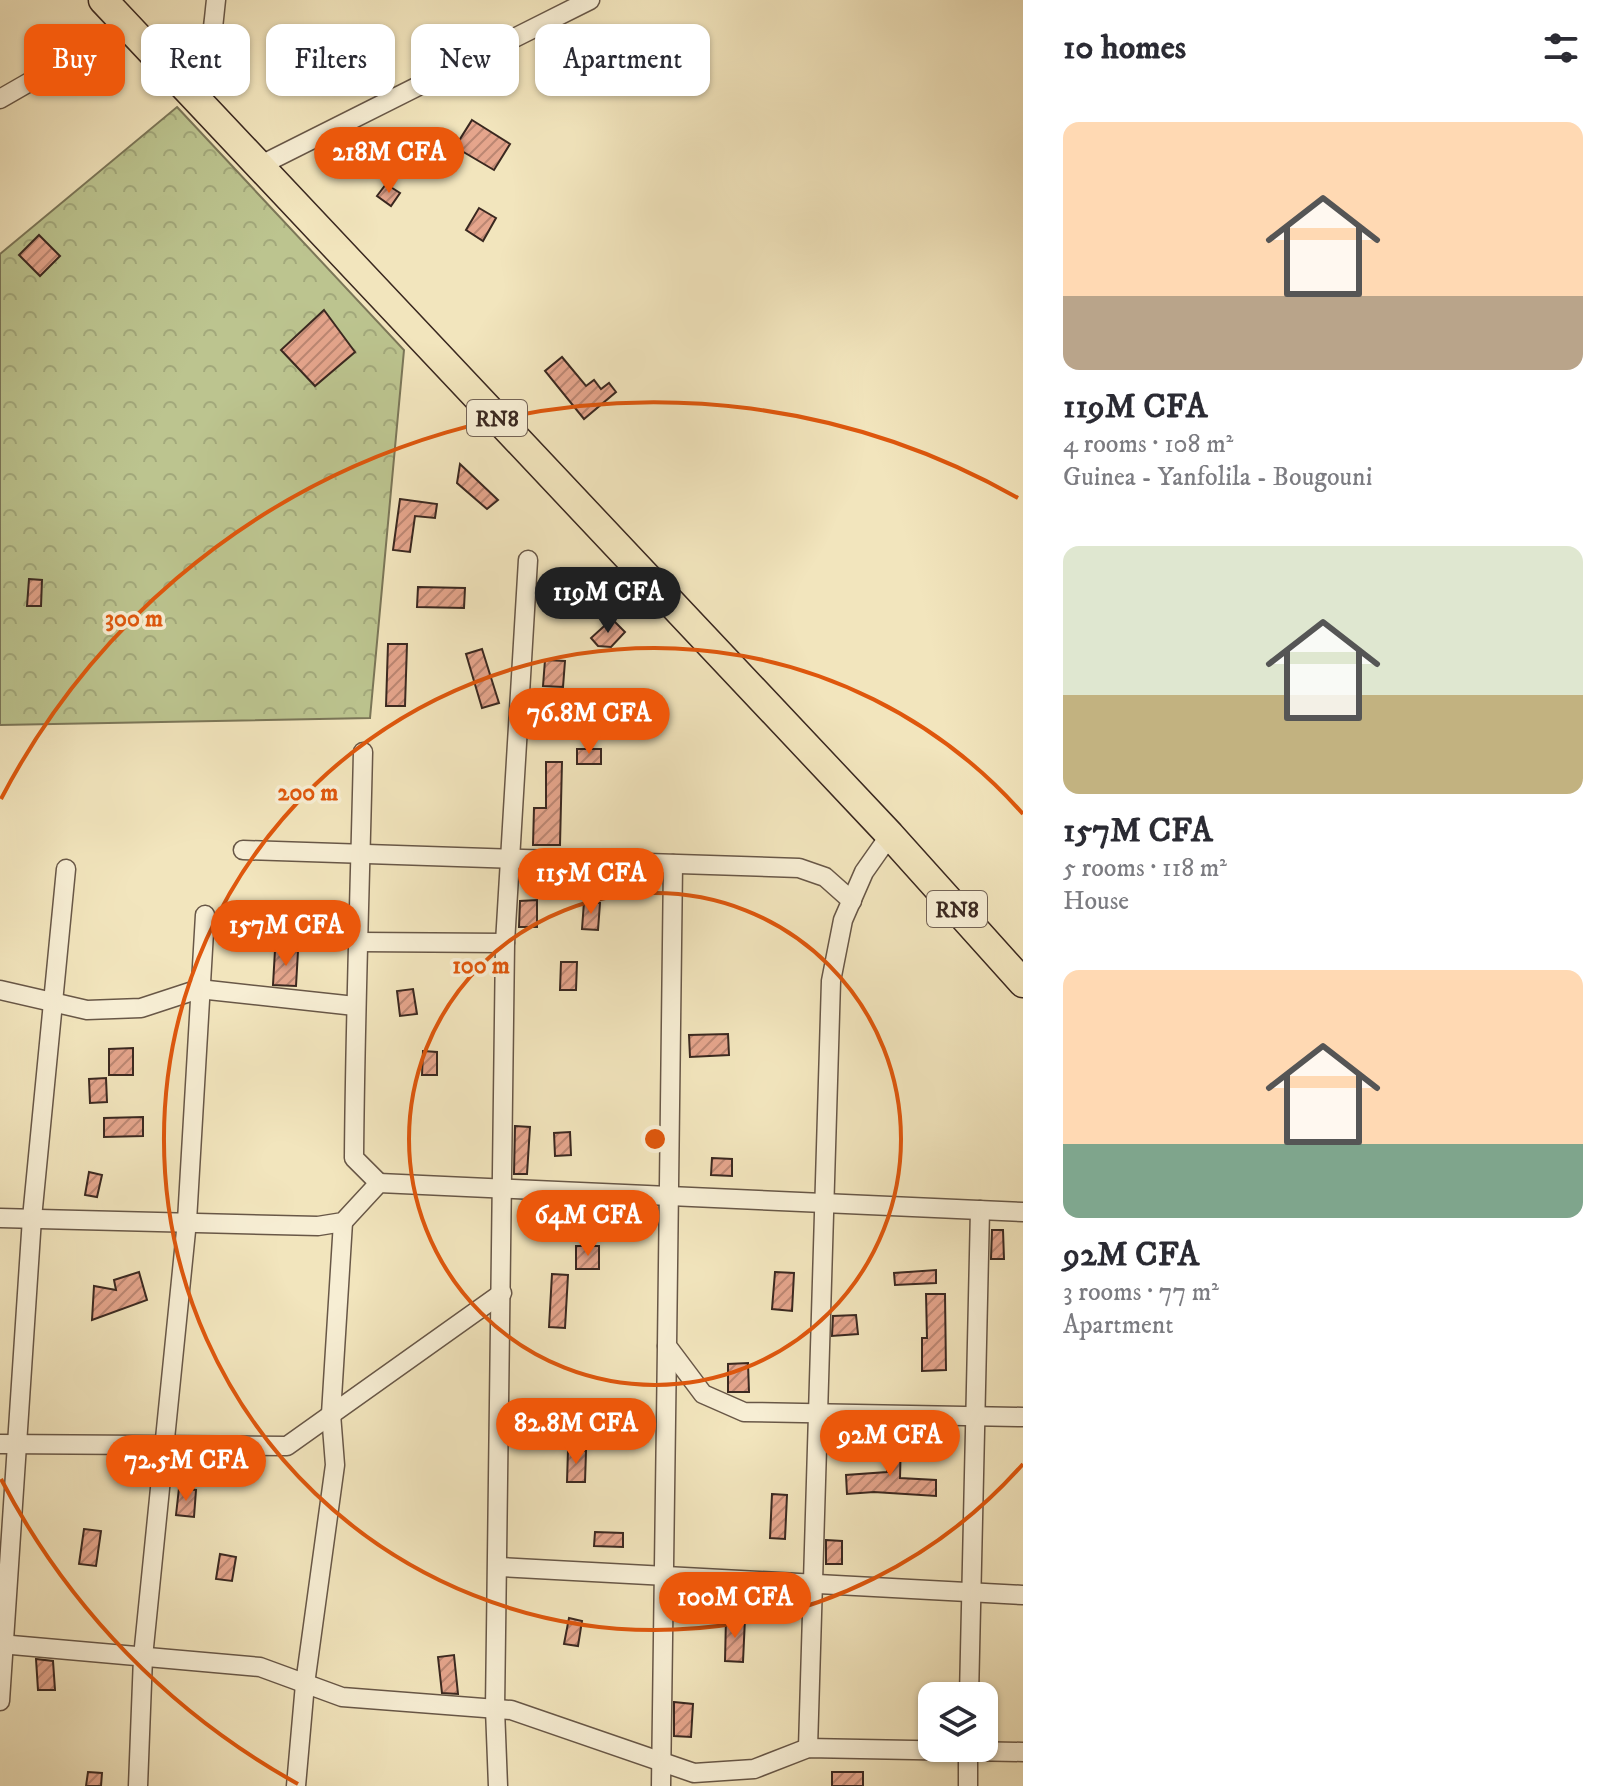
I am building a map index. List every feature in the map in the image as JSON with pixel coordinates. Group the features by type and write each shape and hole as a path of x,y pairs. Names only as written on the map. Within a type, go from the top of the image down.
{"main road":[{"name":"RN8","path":"103,0 141,41"},
{"name":"RN8","path":"192,96 890,835 1023,983"}],"street":[{"path":"214,24 216,0"},
{"path":"259,166 590,0"},
{"path":"0,99 127,26"},
{"path":"498,1786 495,1709 505,943 528,560"},
{"path":"363,752 354,1158 379,1183 1023,1212"},
{"path":"808,1748 831,981 843,920 864,872 890,835"},
{"path":"243,850 799,868 825,877 852,901"},
{"path":"661,1786 673,864"},
{"path":"0,1701 9,1444 66,869"},
{"path":"138,1786 143,1657 187,1221 205,915"},
{"path":"359,942 505,943"},
{"path":"0,990 87,1010 141,1008 199,989 355,1006"},
{"path":"0,1218 318,1226 343,1222 379,1183"},
{"path":"969,1682 980,1210"},
{"path":"296,1786 305,1684 335,1465 331,1414 343,1222"},
{"path":"9,1444 287,1446 502,1293"},
{"path":"667,1346 703,1394 744,1412 1023,1417"},
{"path":"499,1567 1023,1595"},
{"path":"2,1644 260,1667 342,1697 511,1710 694,1773 754,1769 808,1748 918,1749"},
{"path":"998,1751 1023,1752"},
{"path":"968,1762 968,1786"}],"green space":[{"path":"177,107 404,350 370,718 0,725 0,254"}],"building":[{"path":"472,120 510,144 494,170 455,147"},
{"path":"386,184 400,193 391,206 377,196"},
{"path":"479,208 496,218 483,241 466,230"},
{"path":"39,235 60,256 40,276 19,255"},
{"path":"324,310 355,352 315,386 281,350"},
{"path":"562,357 586,386 594,380 601,389 609,383 616,392 584,419 545,371"},
{"path":"460,464 498,500 487,509 457,483"},
{"path":"400,499 437,504 435,518 415,516 410,552 393,550"},
{"path":"29,579 42,580 41,606 27,606"},
{"path":"418,587 465,588 464,608 417,607"},
{"path":"612,619 625,632 611,647 598,646 591,638"},
{"path":"388,644 407,644 405,706 386,706"},
{"path":"482,649 499,703 482,708 466,654"},
{"path":"545,660 565,661 563,687 543,686"},
{"path":"577,749 601,749 601,764 577,764"},
{"path":"546,762 562,762 560,845 533,845 534,808 546,808"},
{"path":"537,900 537,927 519,927 520,901"},
{"path":"584,902 600,903 598,930 582,929"},
{"path":"275,950 298,951 296,986 273,985"},
{"path":"561,962 577,962 576,990 560,990"},
{"path":"413,989 417,1014 400,1016 397,991"},
{"path":"728,1034 729,1055 690,1057 689,1035"},
{"path":"133,1048 133,1075 109,1075 109,1049"},
{"path":"423,1051 437,1052 437,1075 422,1075"},
{"path":"106,1078 107,1102 90,1103 89,1079"},
{"path":"143,1117 143,1136 104,1137 104,1118"},
{"path":"515,1126 530,1127 527,1174 514,1174"},
{"path":"570,1132 571,1155 555,1156 554,1133"},
{"path":"712,1158 732,1159 732,1176 711,1175"},
{"path":"89,1172 102,1175 97,1197 85,1195"},
{"path":"992,1230 1003,1230 1004,1259 991,1259"},
{"path":"576,1246 599,1246 599,1269 576,1269"},
{"path":"936,1270 936,1283 895,1285 894,1273"},
{"path":"139,1272 147,1300 92,1320 94,1286 116,1290 114,1280"},
{"path":"775,1272 794,1273 792,1311 772,1309"},
{"path":"552,1274 568,1275 565,1328 549,1327"},
{"path":"926,1294 945,1294 946,1370 922,1371 922,1338 927,1338"},
{"path":"856,1315 858,1334 832,1336 833,1316"},
{"path":"748,1363 749,1392 728,1392 728,1364"},
{"path":"888,1437 901,1437 900,1478 936,1480 936,1496 874,1492 847,1494 846,1475 887,1472"},
{"path":"568,1450 586,1451 585,1482 567,1482"},
{"path":"179,1488 196,1490 194,1517 176,1515"},
{"path":"772,1494 787,1495 785,1539 770,1538"},
{"path":"84,1529 101,1531 96,1566 79,1564"},
{"path":"595,1532 623,1533 623,1547 594,1546"},
{"path":"826,1540 842,1541 842,1564 826,1564"},
{"path":"220,1554 236,1557 232,1581 216,1579"},
{"path":"569,1618 582,1621 578,1646 564,1644"},
{"path":"726,1618 745,1618 743,1662 725,1661"},
{"path":"454,1655 458,1694 442,1693 438,1657"},
{"path":"36,1659 53,1661 55,1690 38,1690"},
{"path":"674,1702 693,1704 691,1737 674,1736"},
{"path":"88,1772 102,1773 101,1786 86,1786"},
{"path":"832,1772 863,1772 863,1786 832,1786"}]}
